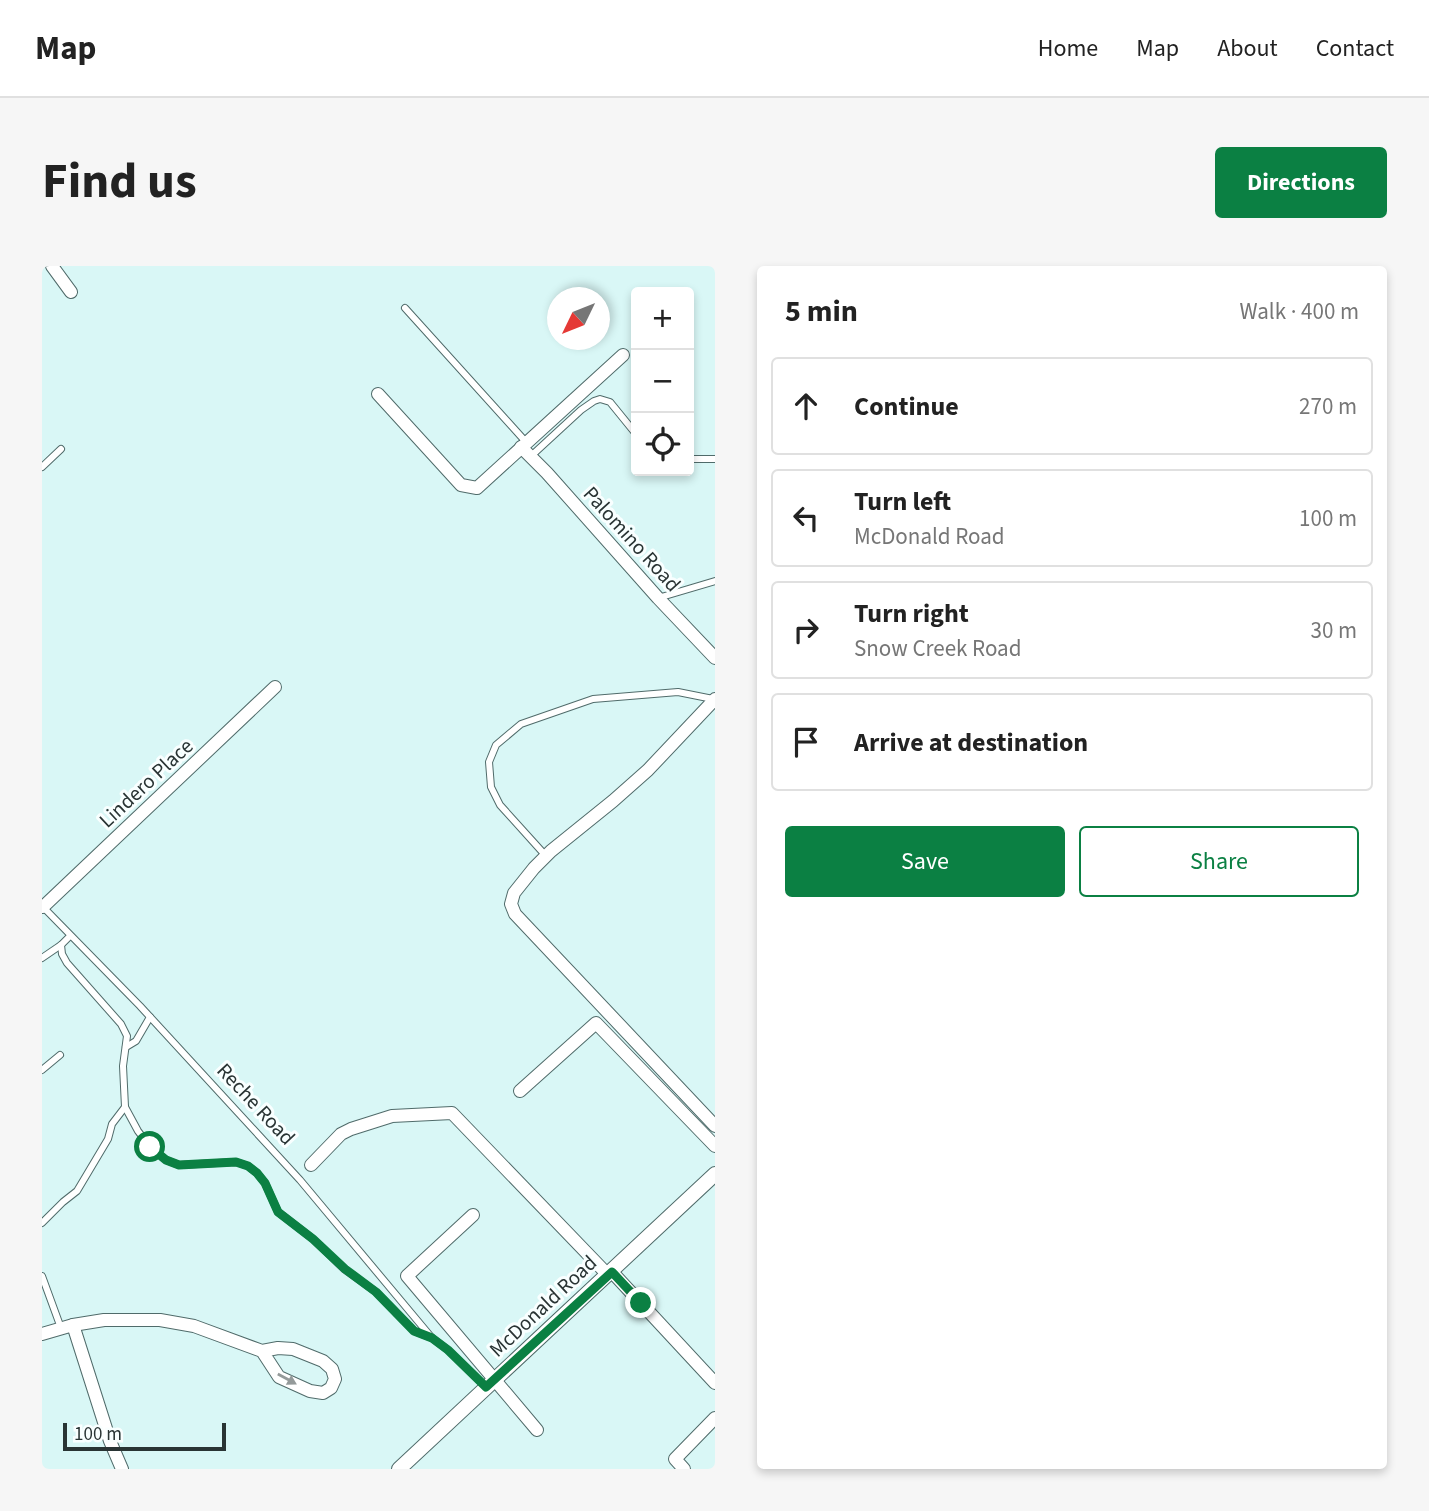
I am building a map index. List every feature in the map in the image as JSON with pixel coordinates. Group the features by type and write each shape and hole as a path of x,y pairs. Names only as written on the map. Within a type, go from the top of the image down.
{"street":[{"path":"52,266 71,292"},
{"path":"378,394 461,485 477,488 525,449 623,355"},
{"name":"Palomino Road","path":"525,449 715,658"},
{"name":"Lindero Place","path":"43,909 275,687"},
{"path":"715,699 648,770 534,868 514,894 511,904 515,914 715,1126"},
{"path":"520,1091 596,1023 715,1146"},
{"path":"311,1165 341,1134 351,1129 392,1116 452,1113 715,1383"},
{"name":"McDonald Road","path":"399,1469 715,1174"},
{"path":"473,1215 407,1276 490,1384 537,1430"},
{"path":"42,1334 67,1326 104,1320 160,1320 194,1326 262,1351 293,1349 323,1361 332,1368 335,1379 331,1388 323,1393 310,1391 279,1377 262,1351"},
{"path":"67,1326 122,1469"},
{"path":"684,1469 675,1459 715,1418"}],"lane":[{"name":"Palomino Road","path":"405,308 525,449"},
{"path":"525,449 600,399 610,402 631,428"},
{"path":"42,467 61,449"},
{"path":"694,459 715,459"},
{"path":"658,598 715,581"},
{"path":"546,856 500,805 491,787 489,762 496,745 521,724 593,699 678,692 715,699"},
{"name":"Reche Road","path":"43,909 150,1017 300,1180 432,1338"},
{"path":"42,958 70,936"},
{"path":"61,945 61,954 67,963 121,1024 127,1036 123,1066 125,1107 150,1147 166,1160 179,1165 236,1162 248,1166 265,1183 278,1212 376,1292 414,1331 432,1338 490,1384"},
{"path":"126,1047 135,1041 150,1017"},
{"path":"42,1070 60,1055"},
{"path":"42,1223 77,1191 108,1139 112,1124 125,1107"},
{"path":"42,1276 67,1326"}],"route":[{"path":"150,1147 166,1160 179,1165 236,1162 248,1166 265,1183 278,1212 376,1292 414,1331 432,1338 448,1350 486,1387 612,1272 641,1303"}]}
